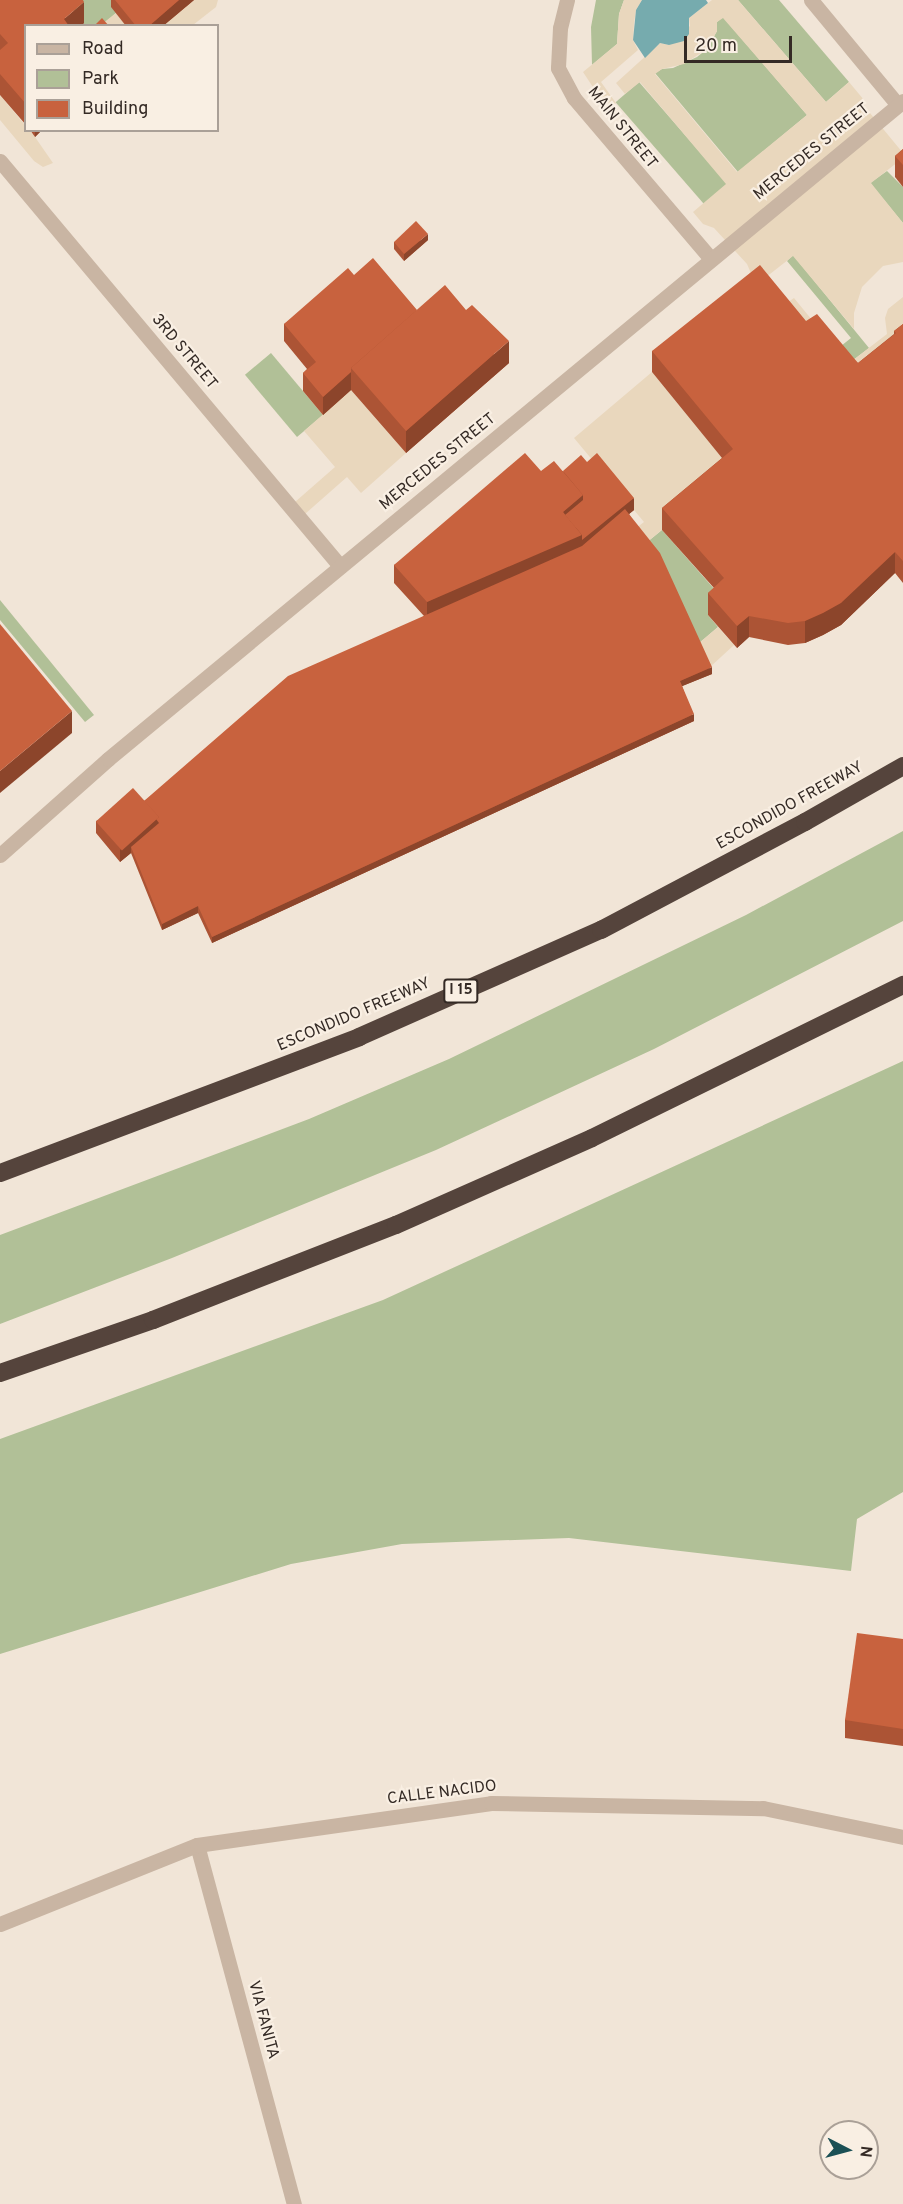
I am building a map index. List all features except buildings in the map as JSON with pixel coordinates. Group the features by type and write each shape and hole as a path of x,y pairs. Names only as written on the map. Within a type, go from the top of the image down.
{"highway":[{"name":"ESCONDIDO FREEWAY","path":"0,1173 359,1037 601,930 805,822 903,766"},
{"path":"0,1373 153,1320 396,1225 602,1133 903,985"}],"street":[{"name":"MAIN STREET","path":"567,0 560,28 558,68 574,99 710,258"},
{"path":"811,0 900,103"},
{"name":"MERCEDES STREET","path":"0,855 108,759 564,383 710,258 900,103"},
{"name":"3RD STREET","path":"0,161 340,566"},
{"name":"CALLE NACIDO","path":"0,1924 196,1845 491,1803 763,1808 903,1837"},
{"name":"VIA FANITA","path":"196,1845 294,2204"}],"green space":[{"path":"64,0 119,0 116,13 103,24 84,23"},
{"path":"596,0 624,0 619,14 617,44 592,65 591,27"},
{"path":"738,0 779,0 849,82 826,102"},
{"path":"723,17 807,115 738,172 655,73 697,57 707,49 717,31 717,22"},
{"path":"639,82 728,184 704,204 616,102"},
{"path":"887,171 903,187 903,223 870,183"},
{"path":"793,255 869,348 848,364 836,350 851,338 787,261"},
{"path":"271,353 323,415 297,437 245,375"},
{"path":"662,530 724,600 708,615 718,627 698,644 646,543"},
{"path":"0,600 94,715 85,722 0,620"},
{"path":"903,831 903,921 654,1049 436,1150 172,1258 0,1324 0,1235 309,1119 449,1059 746,915"},
{"path":"903,1061 903,1492 857,1519 851,1571 569,1538 402,1544 291,1564 0,1654 0,1439 383,1300"}],"shaded area":[{"path":"194,0 218,0 216,7 194,24 164,24"},
{"path":"624,0 642,0 636,10 634,23 633,40 638,50 601,82 616,103 608,110 583,72 617,44 619,14"},
{"path":"712,0 738,0 826,102 849,82 864,100 865,107 903,153 903,158 871,183 903,223 903,262 883,266 862,287 854,313 854,329 793,256 756,285 747,264 714,228 703,224 693,212 726,184 640,82 625,94 616,83 660,43 669,45 690,26 689,18","holes":["723,18 807,115 737,172 655,74 662,69 684,64 707,49 717,31 717,22"]},
{"path":"116,13 125,24 102,24"},
{"path":"0,95 24,124 24,132 31,132 53,163 43,167 34,161 0,120"},
{"path":"903,297 903,346 858,385 778,309 794,298 848,364 887,334 885,318 888,309"},
{"path":"652,372 733,471 646,543 635,529 644,522 574,438"},
{"path":"351,390 406,453 361,493 347,477 297,521 287,509 335,467 304,431"},
{"path":"718,627 734,645 709,668 698,644"}],"water":[{"path":"642,0 706,0 708,3 689,18 689,34 684,41 669,45 660,43 645,58 633,40 636,10"}]}
